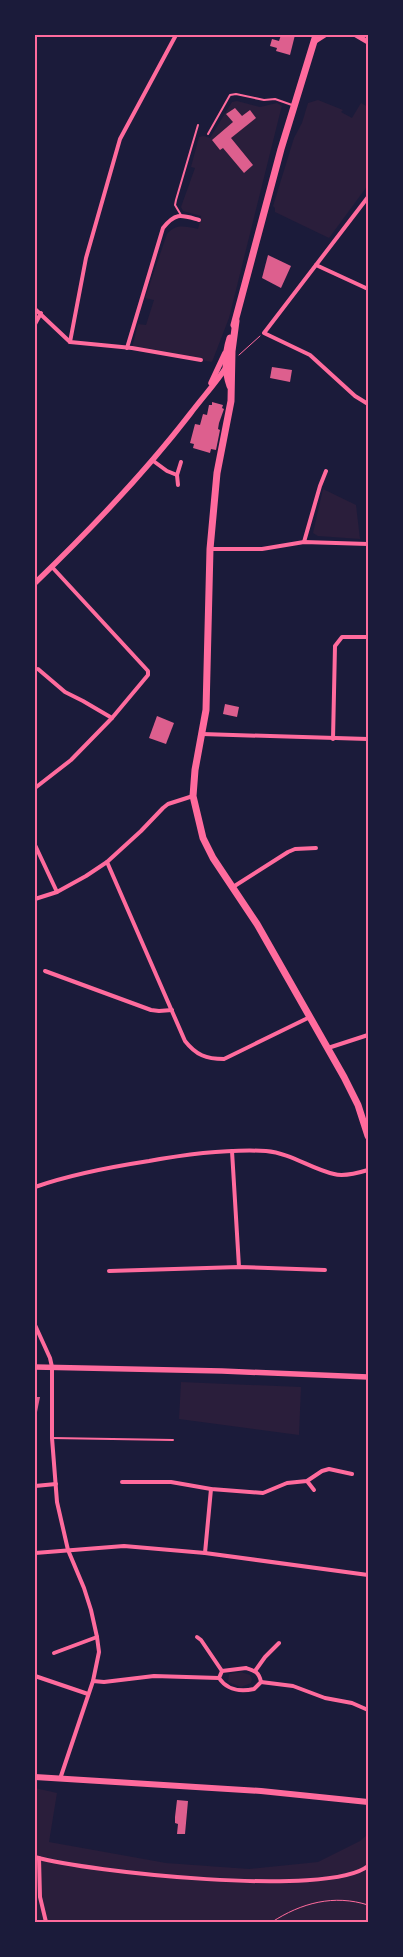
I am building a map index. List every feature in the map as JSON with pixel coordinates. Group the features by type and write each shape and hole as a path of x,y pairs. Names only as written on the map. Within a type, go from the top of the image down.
{"highway":[{"path":"231,391 226,367 236,321 265,206 315,39"},
{"path":"229,352 232,361 231,391 217,473 210,549 207,685 193,796 203,838 213,858 258,924 328,1048 358,1105 368,1136"}],"main road":[{"path":"208,390 229,352"},
{"path":"35,583 101,518 152,460 226,367"},
{"path":"35,1367 222,1371 368,1378"},
{"path":"35,1777 261,1791 368,1802"}],"street":[{"path":"70,342 86,258 120,139 176,35"},
{"path":"315,39 325,35"},
{"path":"356,35 368,42"},
{"path":"368,196 264,333 312,356 355,396 368,404"},
{"path":"127,348 163,228 171,218 181,215 200,220"},
{"path":"316,265 368,289"},
{"path":"35,309 70,342 127,348 201,360"},
{"path":"35,324 41,313"},
{"path":"152,460 167,471 177,474"},
{"path":"178,485 177,474 181,462"},
{"path":"304,542 326,471"},
{"path":"210,549 262,549 304,542 368,544"},
{"path":"35,788 71,760 112,718 146,679 148,671 52,567"},
{"path":"333,739 335,646 342,638 368,637"},
{"path":"38,669 65,692 112,718"},
{"path":"202,734 368,739"},
{"path":"35,899 57,892 86,876 107,862 142,831 163,808 193,796"},
{"path":"35,846 57,892"},
{"path":"234,887 288,852 295,849 316,848"},
{"path":"107,862 186,1041 192,1050 201,1056 212,1059 224,1059 310,1017"},
{"path":"45,971 151,1010 172,1010"},
{"path":"328,1048 368,1035"},
{"path":"232,1151 239,1267"},
{"path":"35,1188 59,1179 120,1165 176,1156 232,1151 275,1152 336,1175 368,1170"},
{"path":"108,1271 239,1267 325,1270"},
{"path":"35,1324 52,1367 52,1438 62,1524 68,1550 84,1588 99,1652 93,1681 60,1779"},
{"path":"122,1482 171,1482 211,1489 238,1492 245,1490 263,1493 287,1483 307,1481 322,1471 329,1469 352,1474"},
{"path":"307,1481 314,1490"},
{"path":"35,1486 56,1484"},
{"path":"205,1553 211,1489"},
{"path":"35,1553 124,1546 205,1553 368,1574"},
{"path":"54,1653 97,1637"},
{"path":"197,1637 222,1671"},
{"path":"255,1671 265,1657 279,1644"},
{"path":"222,1671 246,1668 255,1671 259,1675 261,1682"},
{"path":"219,1678 222,1671"},
{"path":"35,1676 88,1694"},
{"path":"93,1681 104,1682 154,1676 219,1678"},
{"path":"219,1678 224,1686 236,1690 254,1689 261,1682"},
{"path":"261,1682 293,1686 325,1698 352,1703 368,1710"},
{"path":"46,1922 40,1897 37,1858 150,1876 223,1880 297,1881 348,1875 368,1866"}],"lane":[{"path":"208,134 230,95 236,94 264,100 274,99 294,105"},
{"path":"181,215 175,205 198,125"},
{"path":"52,1438 174,1440"}],"path":[{"path":"232,361 264,333"},
{"path":"272,1922 288,1912 305,1905 324,1901 343,1900 368,1906"}],"shaded area":[{"path":"318,100 343,110 341,112 352,118 361,103 368,107 368,185 329,238 275,212 273,206 294,138 302,123 308,103"},
{"path":"237,101 260,107 277,103 282,106 229,318 212,362 132,348 138,324 146,325 154,300 145,298 167,234 178,227 198,229 201,216 183,211 181,207 195,168 191,167 199,137 210,138 232,102"},
{"path":"323,489 356,505 360,539 318,536 313,533"},
{"path":"181,1382 301,1387 299,1435 179,1419"},
{"path":"241,1672 250,1675 251,1683 241,1687 228,1682 229,1674"},
{"path":"35,1788 57,1793 49,1842 166,1863 249,1869 318,1862 360,1841 368,1834 368,1922 35,1922"}],"building":[{"path":"281,35 295,35 290,55 276,51 277,48 270,46 272,39 279,41"},
{"path":"235,108 242,116 250,110 256,118 231,138 253,165 244,173 223,148 220,150 212,140 233,122 226,114"},
{"path":"268,255 291,266 281,288 262,278"},
{"path":"272,367 292,370 290,382 270,378"},
{"path":"212,402 223,405 222,408 224,409 219,423 218,429 220,430 216,450 211,449 210,453 193,448 194,444 190,443 195,424 200,425 203,414 207,415 209,405 212,405"},
{"path":"225,704 239,707 237,717 223,714"},
{"path":"157,716 174,723 166,744 149,738"},
{"path":"35,1389 37,1389 37,1397 40,1397 37,1412 35,1412"},
{"path":"177,1800 188,1801 185,1834 177,1834 178,1824 175,1823 175,1817"}]}
